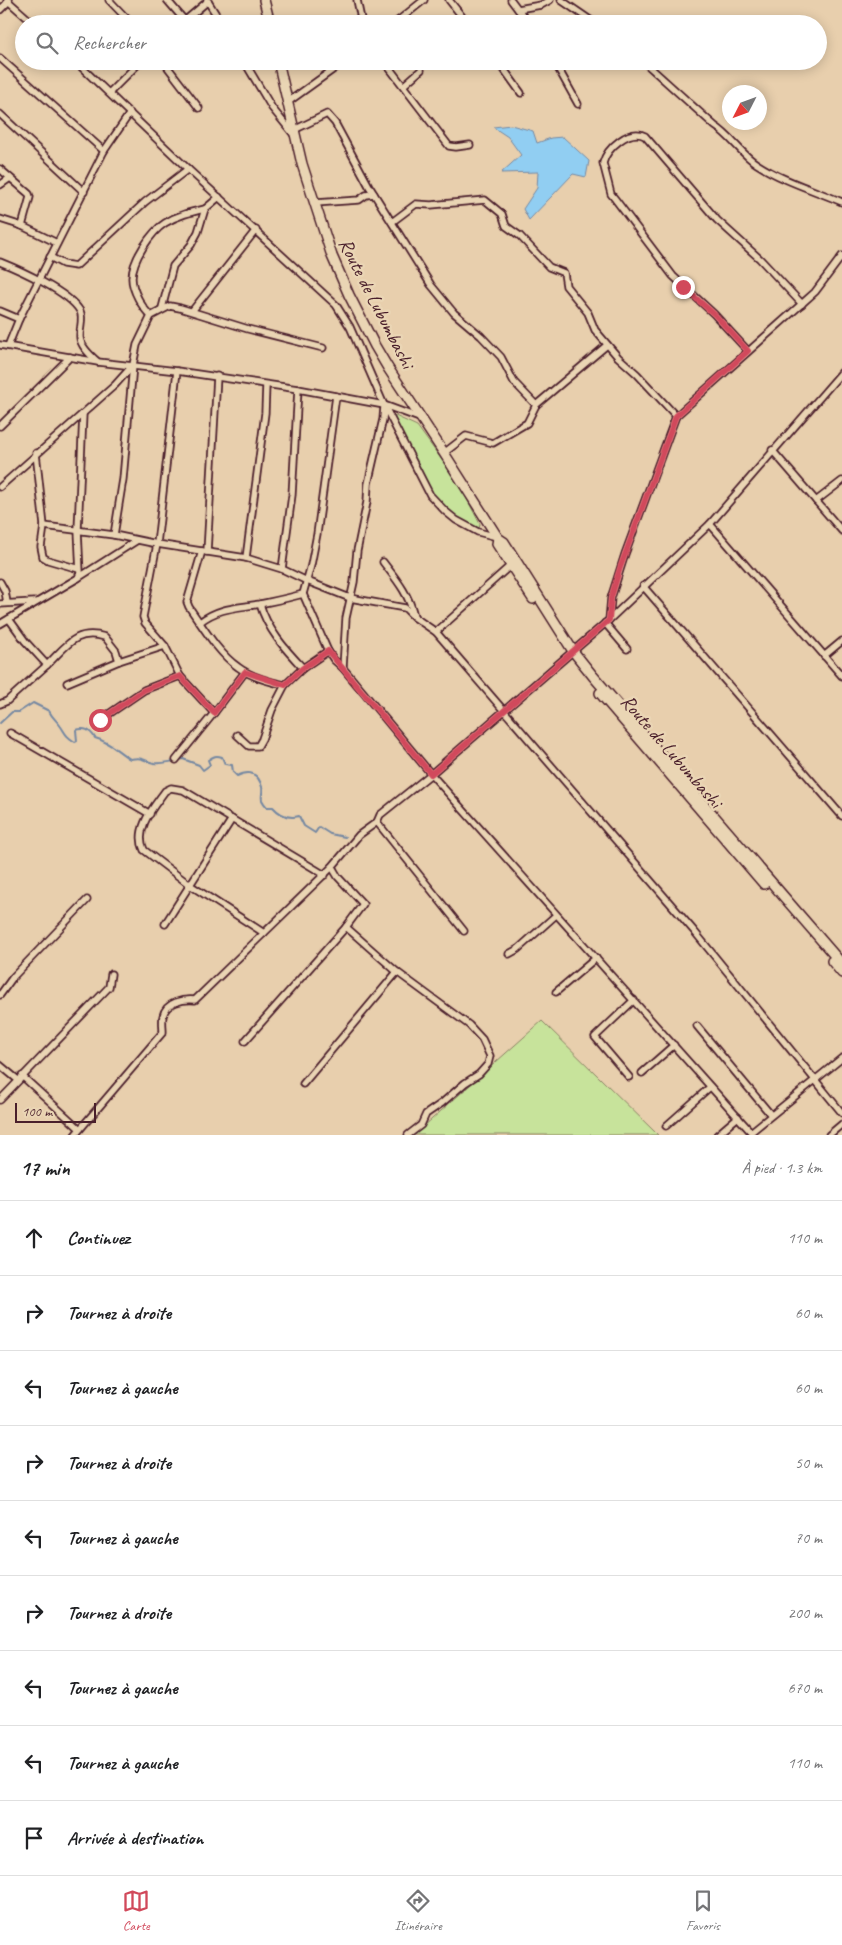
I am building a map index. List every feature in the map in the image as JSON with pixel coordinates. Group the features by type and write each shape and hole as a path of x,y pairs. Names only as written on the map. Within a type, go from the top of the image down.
{"highway":[{"path":"264,0 268,15"},
{"name":"Route de Lubumbashi","path":"280,70 302,164 332,256 375,346 498,538 508,548 571,653 842,964"},
{"name":"Route de Lubumbashi","path":"498,538 497,544 571,653 629,728 842,973"}],"street":[{"path":"109,0 123,15"},
{"path":"167,0 178,15"},
{"path":"357,0 360,15"},
{"path":"405,15 424,0"},
{"path":"449,0 461,15"},
{"path":"511,0 522,15"},
{"path":"518,9 541,5 550,0"},
{"path":"561,0 583,15"},
{"path":"0,10 8,1 24,15"},
{"path":"191,15 207,1 216,15"},
{"path":"0,58 104,151"},
{"path":"85,70 188,169 326,295 344,315 384,405 430,494 456,520 468,527 498,538"},
{"path":"109,93 132,70"},
{"path":"170,70 200,108"},
{"path":"249,70 272,108 295,133 327,114 336,123 374,194 431,285 454,313 481,336 501,358 514,382 536,405"},
{"path":"288,102 333,70"},
{"path":"392,70 449,146 470,145"},
{"path":"404,85 422,70"},
{"path":"504,70 521,93"},
{"path":"559,70 578,104"},
{"path":"653,70 714,126 723,131 756,163 781,177 842,202"},
{"path":"8,346 19,319 104,151 130,113"},
{"path":"0,114 84,192"},
{"path":"748,351 714,314 673,276 615,199 610,190 603,163 613,146 628,136 641,134 645,136 717,220 760,259 802,304"},
{"path":"0,169 27,191 30,197 22,226"},
{"path":"50,257 63,264 76,266 146,202 188,169"},
{"path":"0,185 10,178"},
{"path":"315,203 359,200 366,195 374,194"},
{"path":"151,316 143,307 132,279 133,271 142,248 152,234 166,222 186,213 205,209 219,197"},
{"path":"392,222 416,204 431,205 485,200 502,214 506,226 520,236 549,267 564,273 566,286 588,314 595,330 607,345 676,416"},
{"path":"162,308 173,266 191,246 198,232 205,209"},
{"path":"0,218 22,226 57,243"},
{"path":"192,311 256,230"},
{"path":"627,649 607,622 611,598 676,416 815,292 842,256"},
{"path":"0,262 39,280 70,300 80,311 82,317 80,338 82,346 98,362"},
{"path":"114,535 123,479 136,345 151,316 162,308 170,306 248,329 323,348"},
{"path":"0,311 19,319"},
{"path":"0,345 98,362 177,370 266,386 298,389 384,405 422,419"},
{"path":"444,453 466,436 493,443 527,423 536,405 607,345"},
{"path":"0,426 70,357"},
{"path":"0,487 36,453 115,385 133,365"},
{"path":"177,370 157,544 143,618 145,623 165,646 180,676 214,713"},
{"path":"74,1135 163,1032 163,1015 171,1004 184,999 196,1000 325,875 359,835 377,822 380,815 431,774 607,622 710,524 772,450 842,372"},
{"path":"216,376 204,552 188,602 200,622 237,667 245,672 285,685"},
{"path":"246,558 266,386"},
{"path":"282,569 287,547 292,495 298,389"},
{"path":"336,396 318,525 311,565 303,594 328,651 334,660 343,668 431,774 634,1000 751,1134 771,1115 842,1058"},
{"path":"343,668 344,635 366,511 368,484 383,419 384,405"},
{"path":"78,578 82,414"},
{"path":"772,450 842,531"},
{"path":"36,453 44,526 43,557 79,568"},
{"path":"816,500 842,480"},
{"path":"710,524 842,676"},
{"path":"44,526 114,535 136,541 246,558 282,569 350,598 405,608 414,617 436,632 694,931 842,1112"},
{"path":"0,624 136,541"},
{"path":"383,562 411,602 414,617"},
{"path":"436,632 511,565"},
{"path":"0,582 5,591 3,604 34,602"},
{"path":"643,586 842,816"},
{"path":"200,622 211,614 230,607 260,604 303,594"},
{"path":"260,604 264,618 283,646 303,668"},
{"path":"9,619 25,642 47,665"},
{"path":"0,704 7,701 74,638 81,635 89,634 105,637 110,642 119,661"},
{"path":"824,656 842,641"},
{"path":"67,684 119,661 165,646"},
{"path":"236,735 249,746 258,746 272,710 285,685 303,668 328,651"},
{"path":"176,760 245,672"},
{"path":"100,720 144,690 180,676"},
{"path":"10,733 150,814"},
{"path":"264,933 190,885 144,850 140,842 140,833 165,791 171,788 183,790 325,875"},
{"path":"165,924 232,819"},
{"path":"377,822 464,931"},
{"path":"245,1042 346,927 363,904 338,877 332,867"},
{"path":"0,995 13,977 87,900"},
{"path":"509,954 518,949 556,915"},
{"path":"346,927 397,972 469,1025 482,1039 490,1056 488,1064 479,1074 465,1082 442,1103 426,1114 421,1125 408,1135"},
{"path":"556,992 596,958"},
{"path":"303,1084 397,972"},
{"path":"0,1100 108,987 111,974"},
{"path":"629,1077 595,1037 634,1000"},
{"path":"697,1026 771,1115"},
{"path":"642,1073 674,1045"},
{"path":"0,1065 20,1078 80,1129"},
{"path":"666,1126 710,1087"},
{"path":"717,1135 738,1117"},
{"path":"829,1135 842,1124"}],"green space":[{"path":"391,414 417,426 458,482 480,524 479,529 462,522 435,497 424,482"},
{"path":"542,1021 658,1135 414,1135"}],"water":[{"path":"511,125 533,131 537,143 551,138 563,137 589,161 586,177 573,174 529,220 523,209 537,188 538,172 501,173 521,155 508,137 493,127"}],"waterway":[{"path":"0,723 12,712 19,712 33,703 49,711 67,736 75,742 77,741 76,730 85,729 95,738 109,744 130,759 141,759 157,763 175,761"},
{"path":"179,760 183,759 199,765 203,770 210,765 208,760 215,756 222,757 225,764 232,765 233,772 237,776 246,773 256,776 262,787 262,800 267,807 273,807 288,817 299,816 304,826 315,833 319,827 330,834 345,837"}],"route":[{"path":"100,720 134,695 180,676 214,713 245,672 285,685 303,668 328,651 431,774 609,620 611,598 620,568 676,416 748,351 714,314 683,287"}]}
